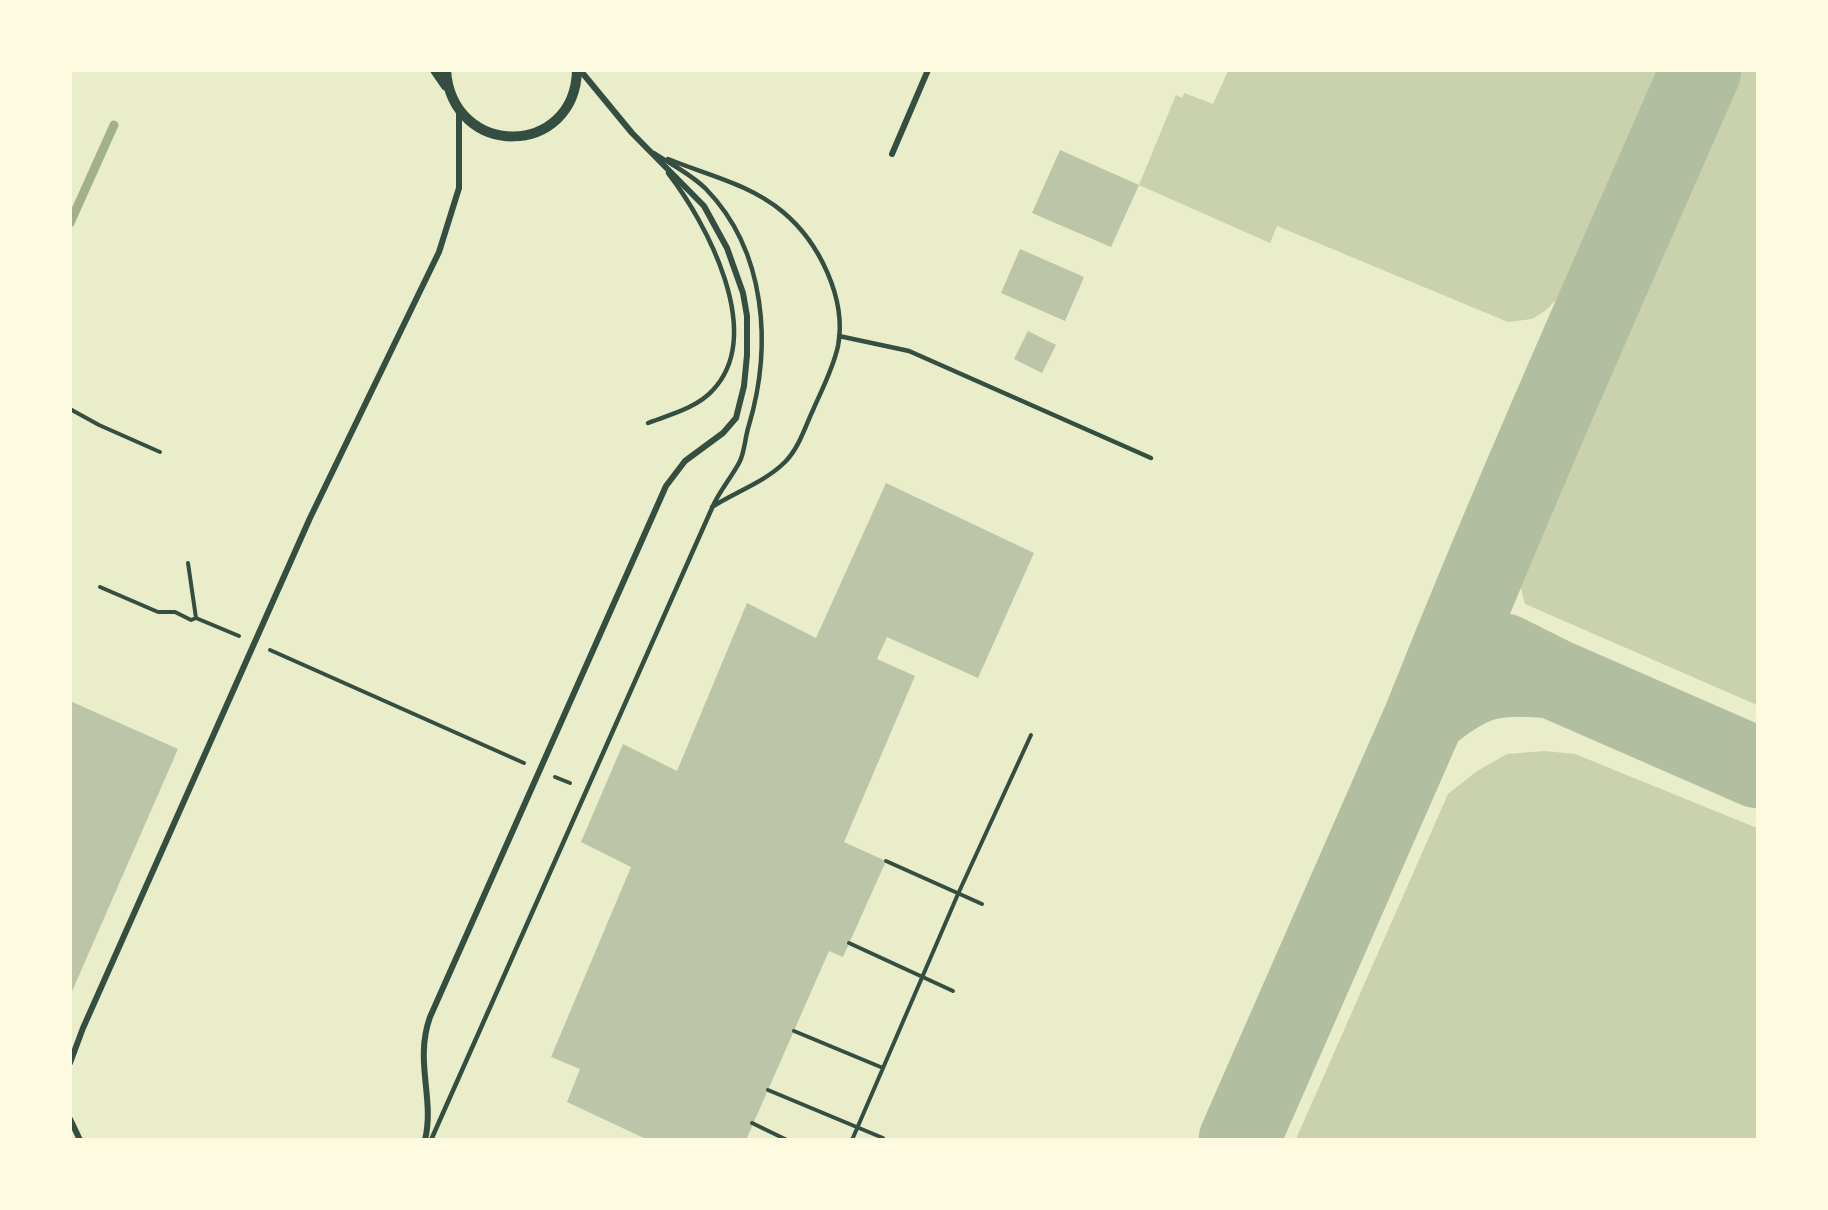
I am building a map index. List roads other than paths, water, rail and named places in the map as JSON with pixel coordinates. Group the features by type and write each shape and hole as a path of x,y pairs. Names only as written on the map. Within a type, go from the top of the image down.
{"street":[{"path":"435,70 459,110 478,128 502,137 528,136 551,124 568,105 578,70"},
{"path":"446,70 450,92"},
{"path":"425,1140 428,1123 422,1061 425,1031 666,486 685,461 732,424 741,405 744,386 747,316 732,258 704,206 616,115 578,70"},
{"path":"892,154 928,70"},
{"path":"70,1063 310,518 439,252 460,182 459,110"},
{"path":"70,1119 80,1140"}],"lane":[{"path":"652,151 748,190 791,220 812,245 827,272 837,312 839,336 828,376 790,457 772,473 712,508"},
{"path":"648,423 692,406 711,393 723,376 733,336 730,303 711,244 688,201 652,151"},
{"path":"431,1140 712,508 740,461 756,401 763,354 758,292 747,258 719,204 694,178 652,151"},
{"path":"839,336 909,351 1151,458"}],"waterway":[{"path":"70,223 114,125"}]}
